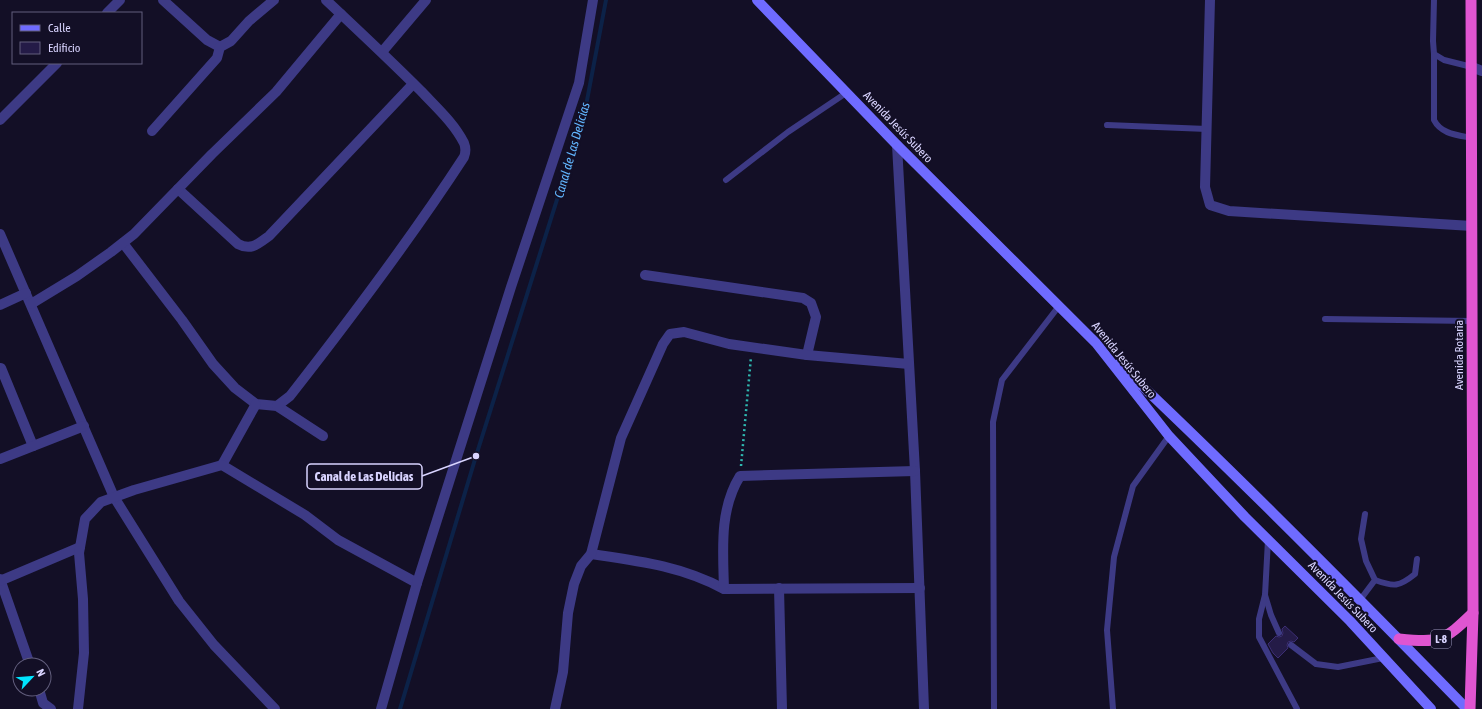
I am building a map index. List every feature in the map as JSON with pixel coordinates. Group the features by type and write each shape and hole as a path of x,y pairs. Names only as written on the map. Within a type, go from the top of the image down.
{"highway":[{"name":"Avenida Rotaria","path":"1469,709 1473,613 1472,138 1477,69 1471,0"},
{"name":"L-8","path":"1400,639 1436,641 1454,631 1473,613"}],"main road":[{"name":"Avenida Jesús Subero","path":"757,0 897,145 1096,343 1169,436 1268,540 1350,621 1431,709"},
{"name":"L-8","path":"1096,343 1186,426 1469,709"}],"street":[{"path":"108,12 120,0"},
{"path":"163,0 207,40 220,48"},
{"path":"152,131 217,58 220,48 231,41 249,21 274,0"},
{"path":"277,406 290,396 411,236 464,157 466,151 459,134 441,112 382,52 326,0"},
{"path":"382,52 426,0"},
{"path":"381,709 417,582 579,83 593,0"},
{"path":"1210,0 1205,187 1210,205 1229,211 1472,226"},
{"path":"31,304 77,276 123,243 276,92 341,14"},
{"path":"0,120 56,64"},
{"path":"178,189 238,244 245,247 256,245 269,236 413,84"},
{"path":"897,145 915,471 924,709"},
{"path":"0,234 114,497 136,535 179,601 214,645 275,709"},
{"path":"123,243 182,320 213,364 236,388 256,404 277,406 323,436"},
{"path":"646,275 802,298 811,303 816,317 807,355"},
{"path":"0,305 26,293"},
{"path":"555,709 562,672 568,613 574,584 581,566 591,554 620,438 663,344 670,334 684,332 729,344 807,355 909,364"},
{"path":"1,368 33,446"},
{"path":"222,466 256,404"},
{"path":"0,459 84,426"},
{"path":"80,707 84,653 83,599 79,553 85,518 101,502 114,497 134,490 222,466 305,515 338,540 417,582"},
{"path":"724,589 722,540 726,511 733,488 740,476 915,471"},
{"path":"27,657 0,580 80,547"},
{"path":"591,554 671,567 707,580 724,589 920,588"},
{"path":"779,588 782,709"},
{"path":"41,697 43,703 51,709"}],"lane":[{"path":"1434,0 1434,120 1442,131 1472,138"},
{"path":"1434,54 1444,60 1477,69"},
{"path":"726,180 788,132 846,93"},
{"path":"1107,125 1207,129"},
{"path":"994,709 993,422 1002,380 1059,306"},
{"path":"1325,319 1472,321"},
{"path":"1112,709 1107,630 1114,557 1133,486 1169,436"},
{"path":"1365,514 1361,539 1366,561 1375,580 1389,585 1404,582 1415,574 1417,558"},
{"path":"1268,540 1265,595 1259,618 1259,637 1297,709"},
{"path":"1360,600 1375,580"},
{"path":"1265,595 1271,615 1279,632"},
{"path":"1292,644 1316,664 1338,667 1383,658"}],"path":[{"path":"740,476 752,347"}],"building":[{"path":"1285,626 1298,638 1294,642 1288,642 1288,648 1278,658 1268,644 1276,636 1282,636 1282,629"}],"waterway":[{"name":"Canal de Las Delicias","path":"400,709 476,456 585,111 606,0"}],"place":[{"name":"Canal de Las Delicias","path":"476,456"}]}
